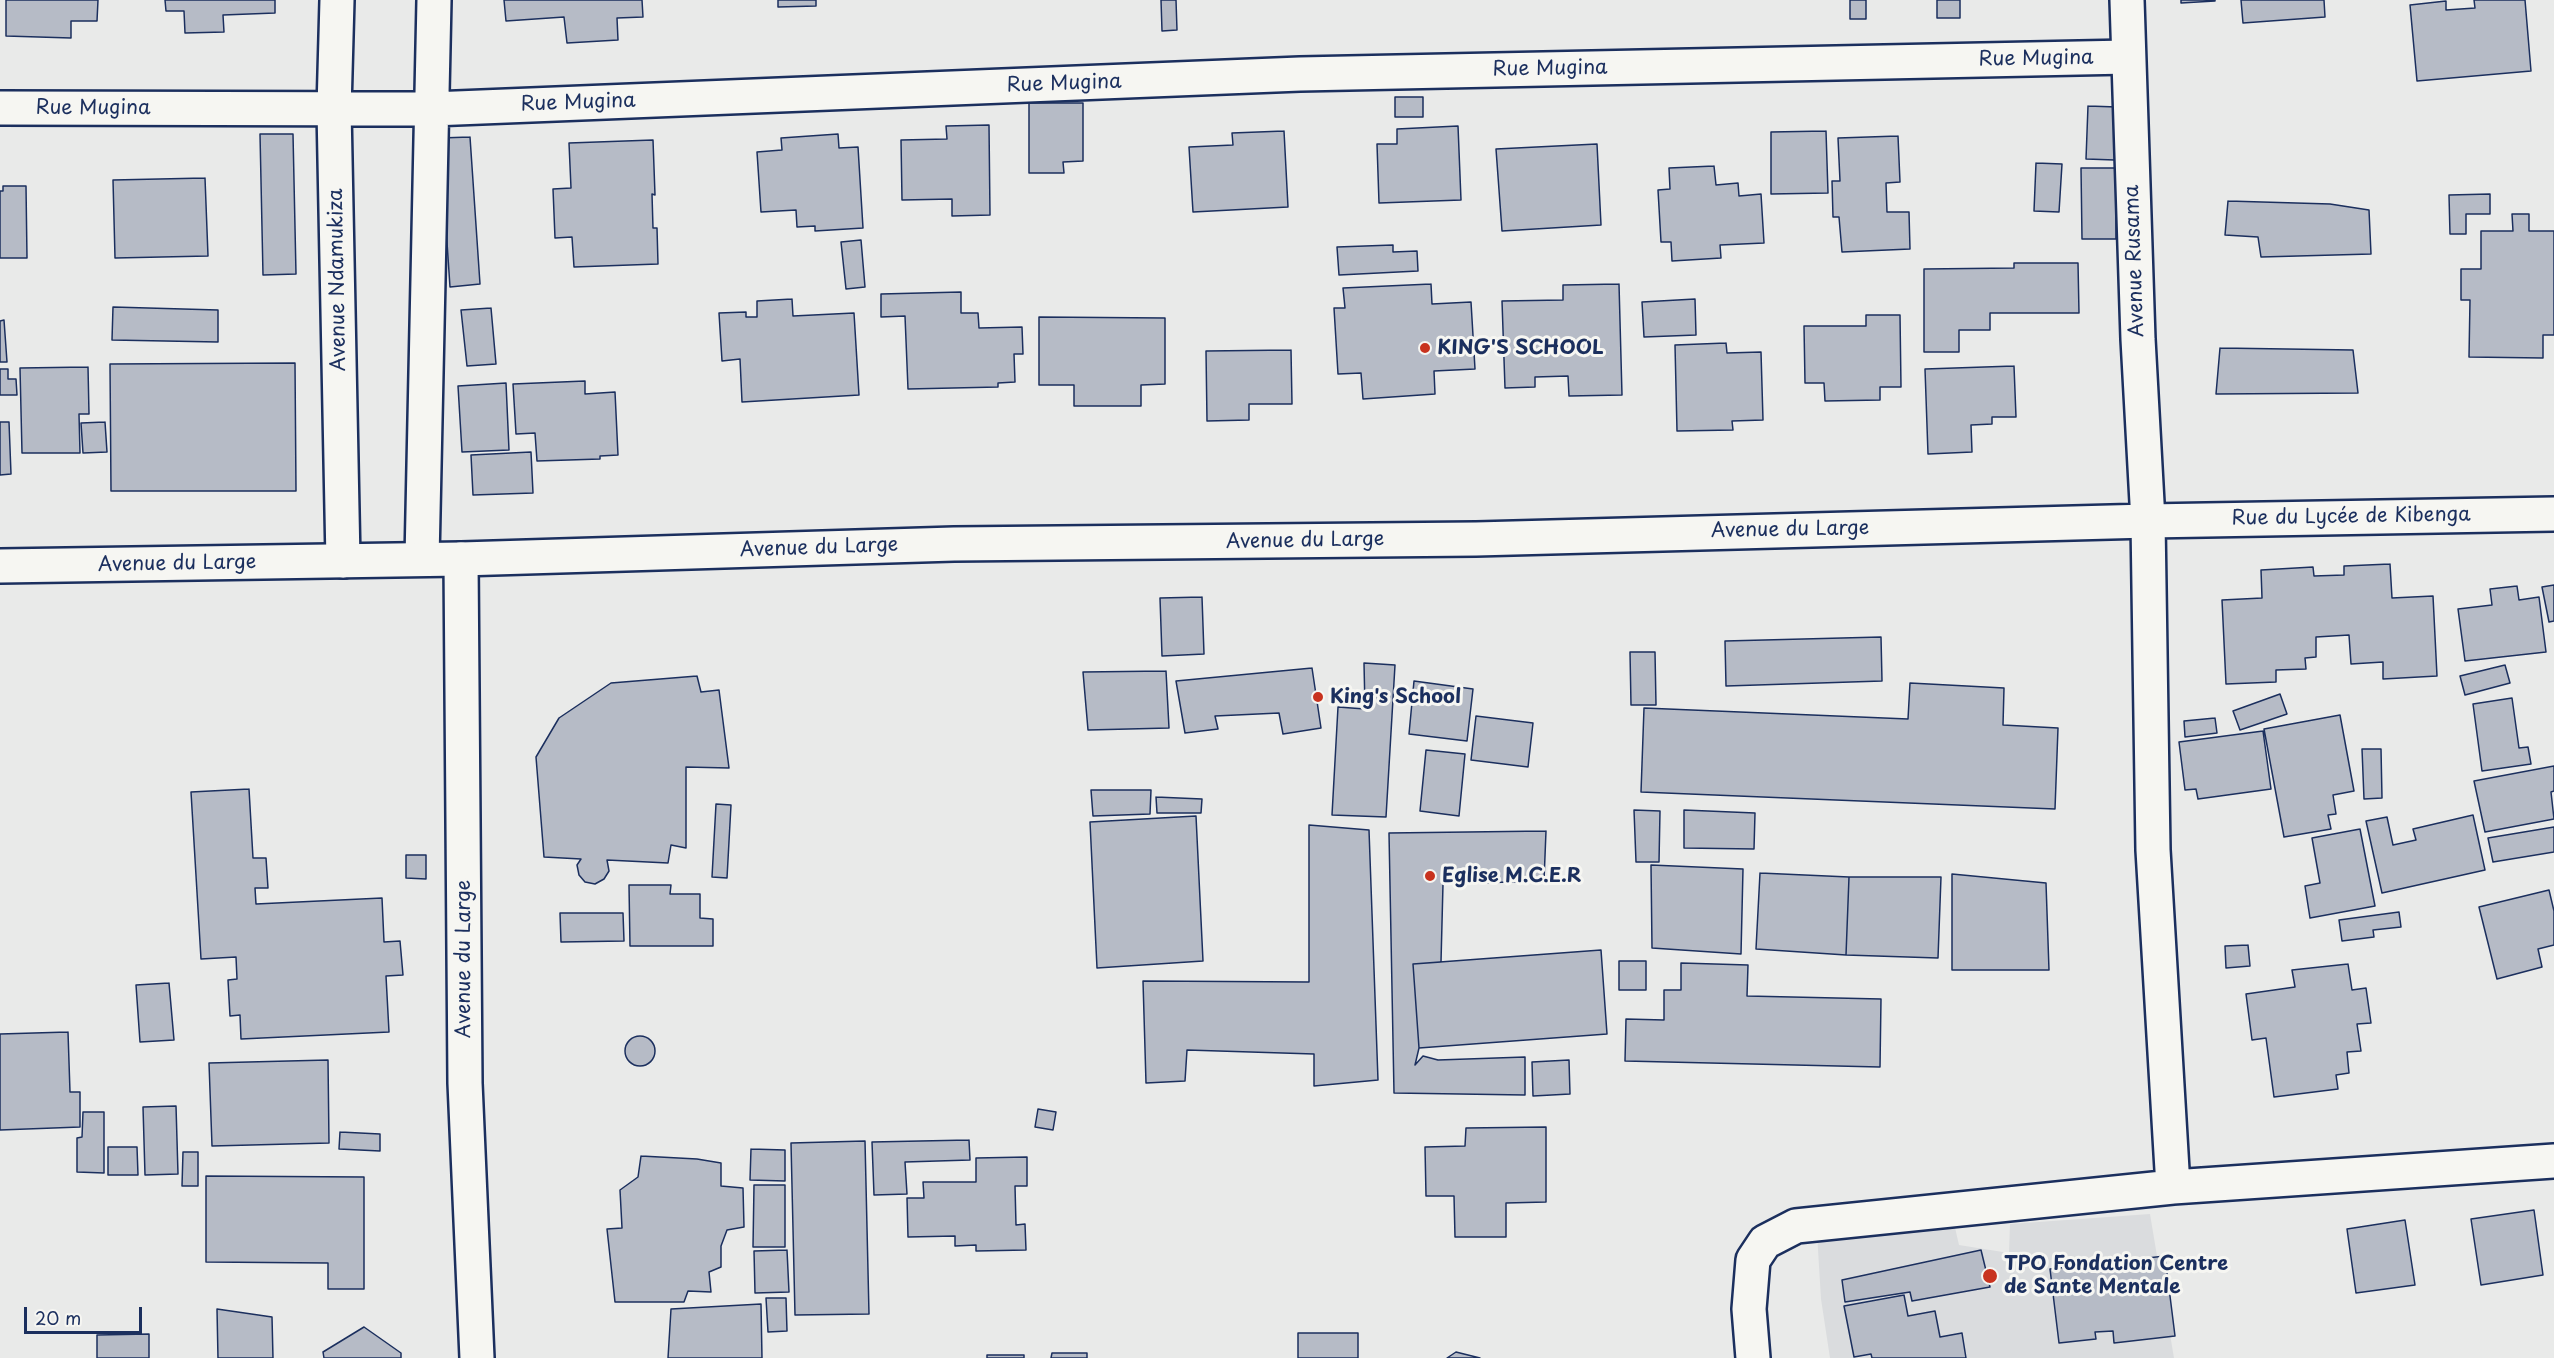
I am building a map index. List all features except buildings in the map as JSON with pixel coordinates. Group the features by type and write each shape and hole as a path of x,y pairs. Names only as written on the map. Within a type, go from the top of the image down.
{"street":[{"name":"Avenue Ndamukiza","path":"338,0 334,109 344,561"},
{"path":"422,559 434,0"},
{"name":"Avenue Rusama","path":"2127,0 2138,339 2148,521 2155,894 2173,1187"},
{"name":"Rue Mugina","path":"0,108 432,109 1300,74 2128,57"},
{"name":"Rue du Lycée de Kibenga","path":"2148,521 2554,514"},
{"name":"Avenue du Large","path":"0,566 461,559 954,544 1476,539 2148,521"},
{"name":"Avenue du Large","path":"461,559 465,1083 477,1358"},
{"path":"1753,1358 1749,1308 1753,1260 1765,1242 1796,1226 2173,1187 2554,1161"}],"shaded area":[{"name":"TPO Fondation Centre de Sante Mentale","path":"1951,1210 1959,1245 2009,1253 2010,1224 2150,1214 2174,1358 1830,1358 1821,1299 1817,1233"}],"place":[{"name":"KING'S SCHOOL","path":"1425,348"},
{"name":"King's School","path":"1318,697"},
{"name":"Eglise M.C.E.R","path":"1430,876"},
{"name":"TPO Fondation Centre de Sante Mentale","path":"1990,1276"}]}
